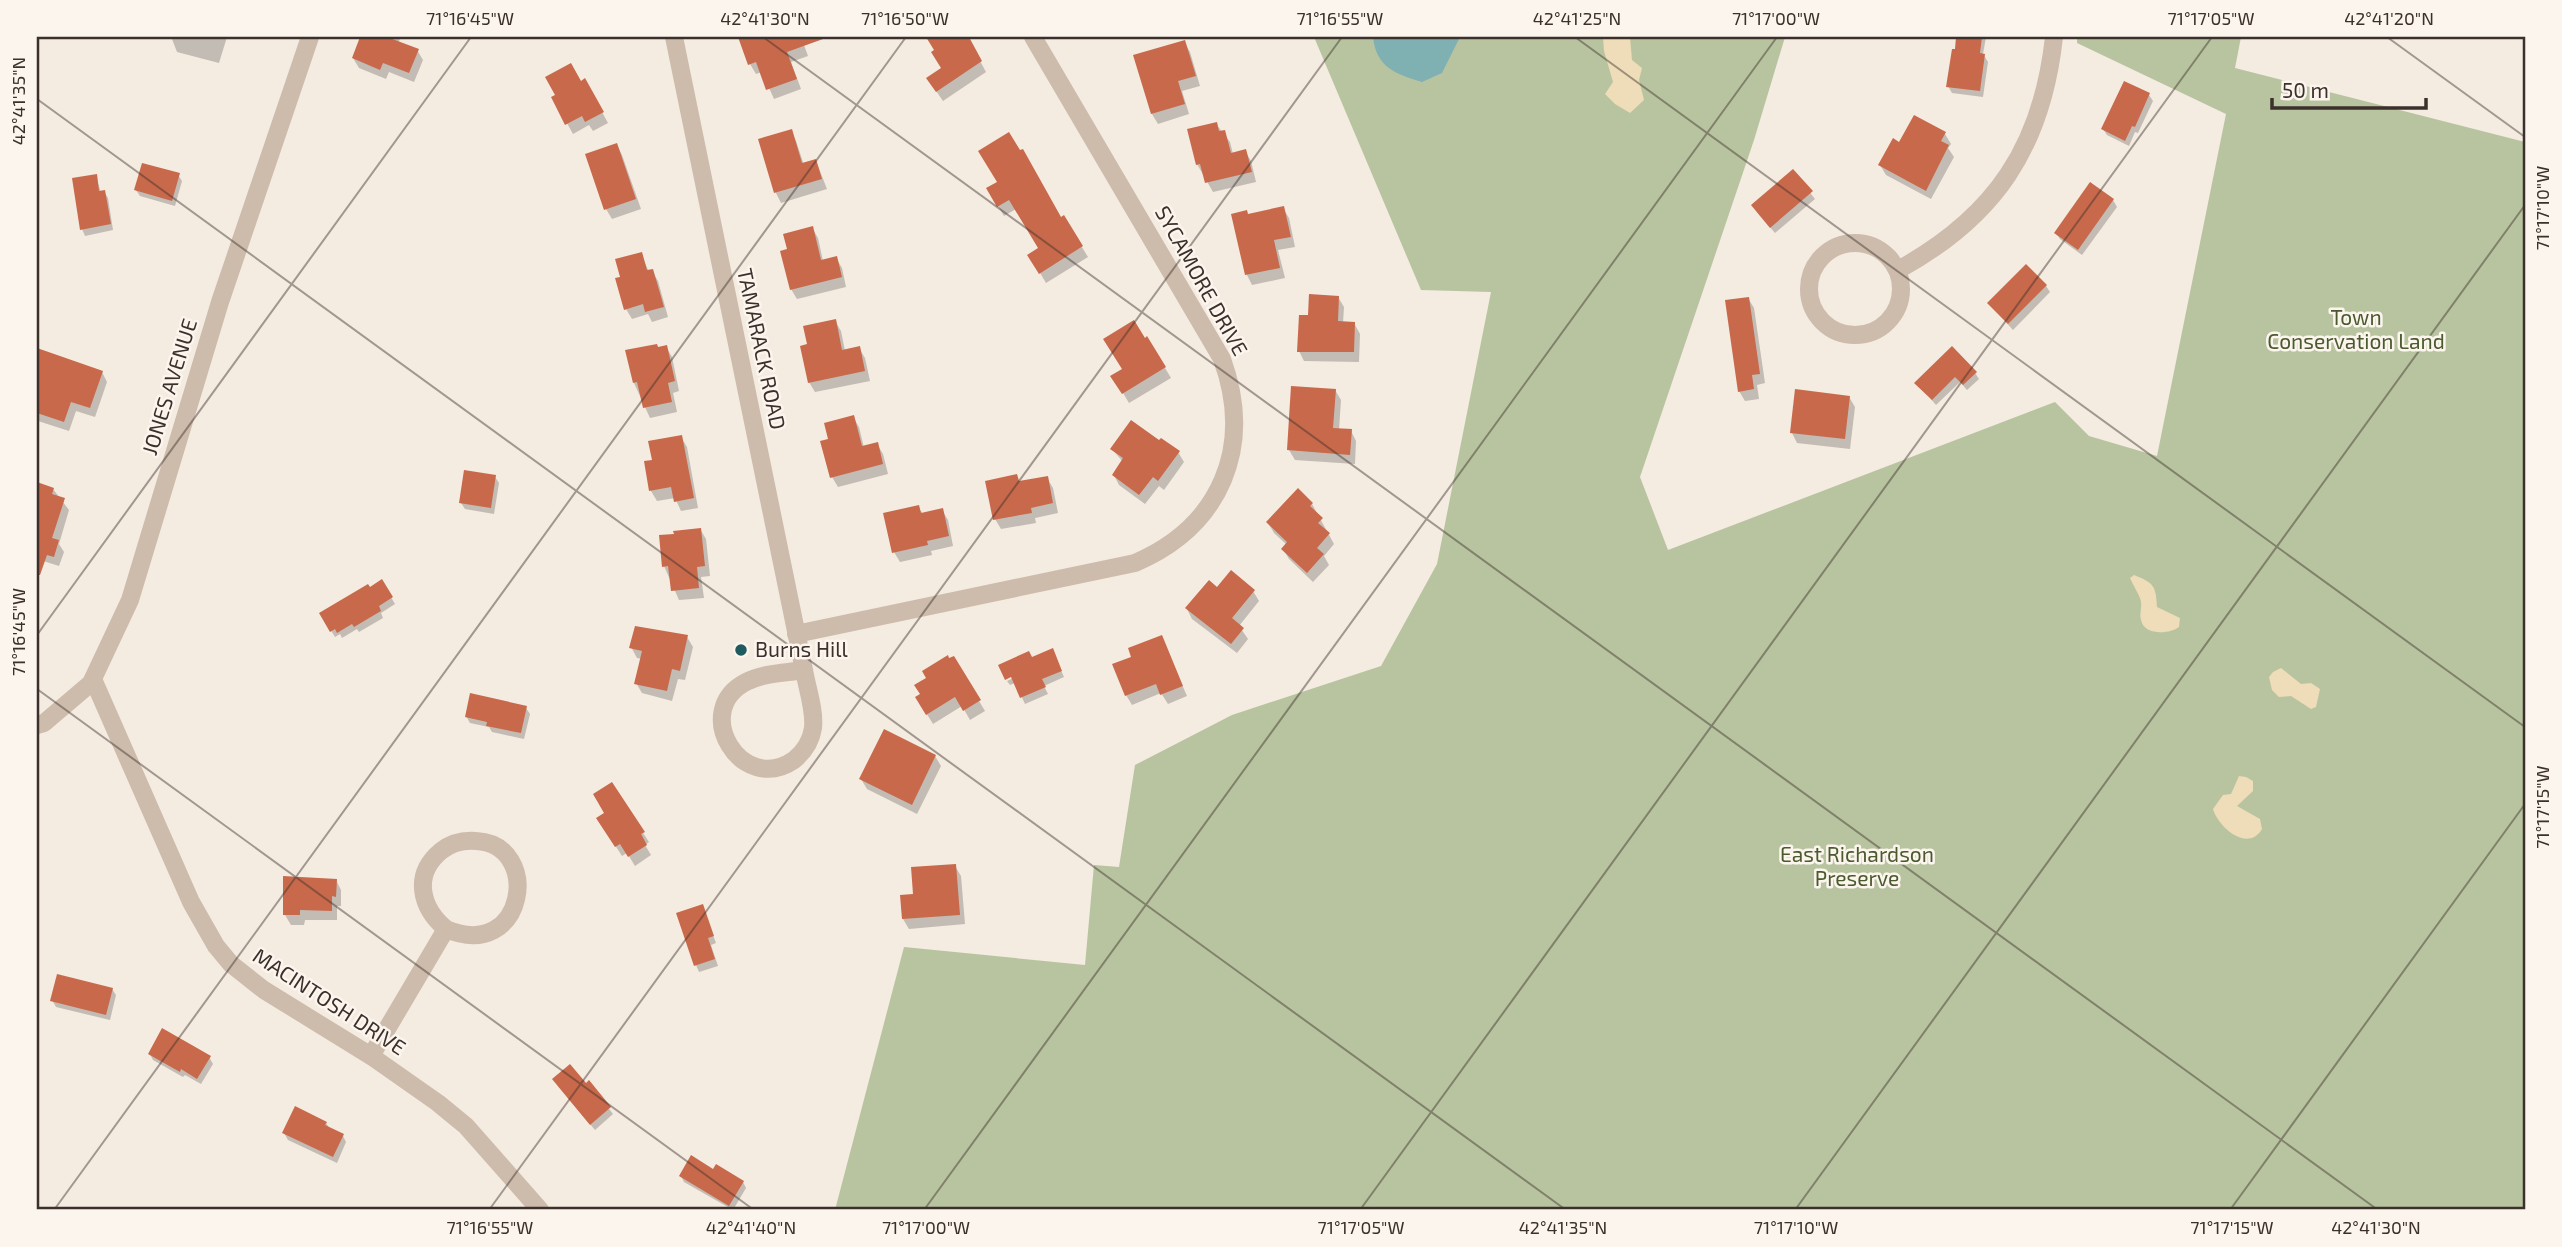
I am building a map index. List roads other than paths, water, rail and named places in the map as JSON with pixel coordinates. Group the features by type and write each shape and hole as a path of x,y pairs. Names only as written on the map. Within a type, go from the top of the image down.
{"street":[{"name":"JONES AVENUE","path":"37,725 44,723 93,679 130,600 220,302 310,37"},
{"name":"TAMARACK ROAD","path":"674,37 804,670 813,726 812,735 802,752 787,764 769,768 741,760 724,737 722,718 727,699 749,680 804,670"},
{"name":"SYCAMORE DRIVE","path":"796,634 1135,563 1172,544 1188,531 1202,516 1223,481 1230,461 1236,420 1229,379 1222,359 1034,37"},
{"path":"1898,270 1930,253 1967,224 1983,208 2009,173 2039,111 2049,73 2054,37"},
{"path":"1859,242 1868,244 1886,254 1898,270 1902,290 1900,300 1891,318 1876,331 1846,334 1828,326 1814,311 1808,292 1811,272 1822,256 1839,245 1859,242"},
{"name":"MACINTOSH DRIVE","path":"93,679 191,902 216,946 246,978 371,1056 466,1126 540,1210"},
{"path":"464,841 480,841 496,847 508,857 519,885 518,900 512,914 502,925 489,933 460,935 446,929 433,918 425,904 422,887 426,871 435,856 448,846 464,841"},
{"path":"371,1056 446,929"}],"water":[{"path":"1373,37 1460,37 1442,73 1422,82 1388,68 1378,56"}],"place":[{"name":"Burns Hill","path":"741,650"}],"park label":[{"name":"Town Conservation Land","path":"2356,330"},
{"name":"East Richardson Preserve","path":"1857,867"}]}
